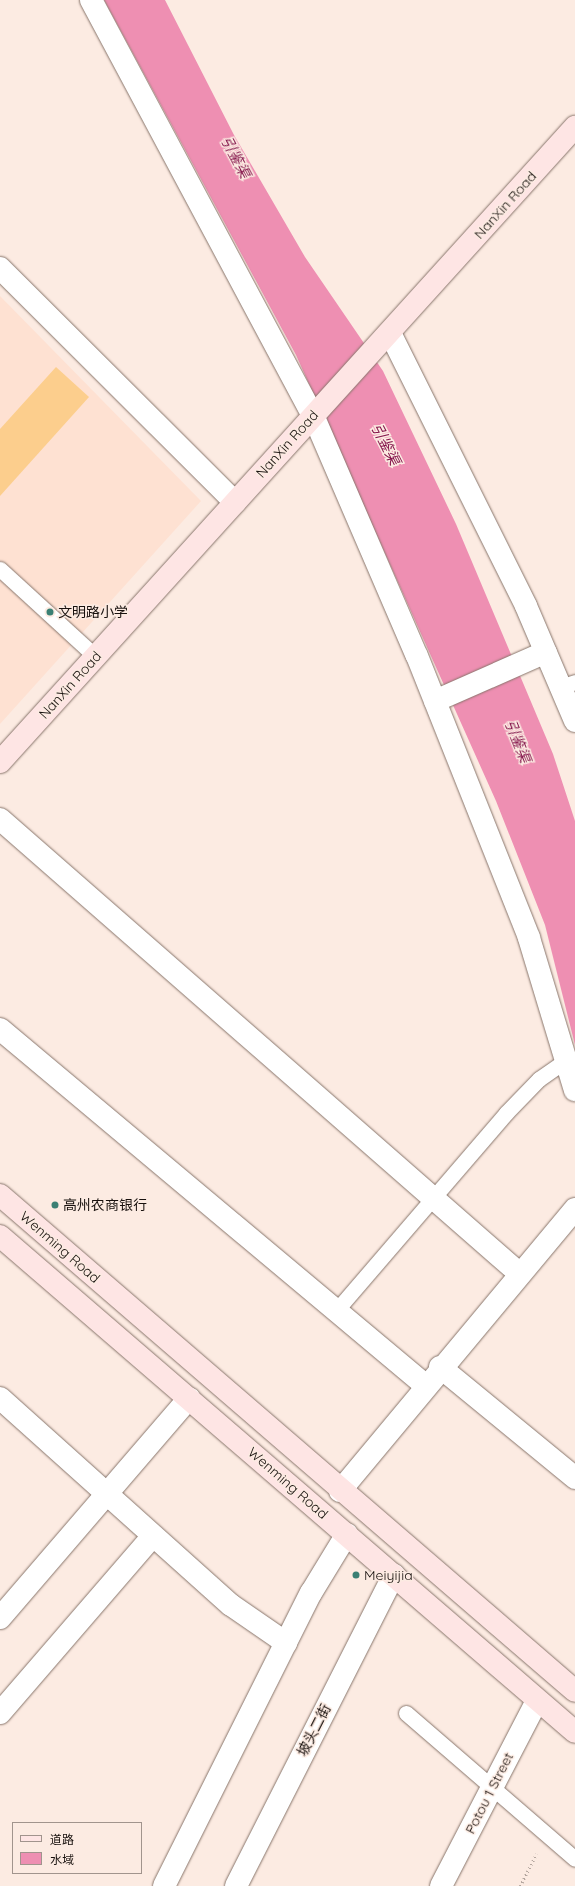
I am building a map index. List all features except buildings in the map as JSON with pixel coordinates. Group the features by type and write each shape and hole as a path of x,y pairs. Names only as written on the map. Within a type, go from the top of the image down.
{"main road":[{"name":"NanXin Road","path":"0,762 575,127"},
{"name":"Wenming Road","path":"0,1195 340,1491 575,1691"},
{"name":"Wenming Road","path":"0,1236 575,1732"}],"street":[{"path":"91,0 320,407 445,697 529,938 575,1090"},
{"path":"0,268 235,502"},
{"path":"385,338 463,477 537,656 568,685 575,721"},
{"path":"445,697 537,656"},
{"path":"0,819 520,1274"},
{"path":"0,1029 335,1312 425,1385"},
{"path":"340,1491 425,1385 575,1209"},
{"path":"440,1367 575,1478"},
{"path":"0,1398 231,1605 286,1643"},
{"path":"0,1618 189,1398"},
{"path":"164,1886 286,1643 347,1534"},
{"path":"0,1713 153,1536"},
{"name":"坡头二街","path":"236,1886 394,1575"},
{"name":"Potou 1 Street","path":"441,1886 537,1700"}],"lane":[{"path":"0,569 96,657"},
{"path":"335,1312 434,1199 506,1113 539,1079 566,1060"},
{"path":"406,1713 546,1836 575,1859"}],"path":[{"path":"520,1886 546,1836"}],"shaded area":[{"name":"文明路小学","path":"0,296 201,501 0,724"}],"water":[{"name":"引鉴渠","path":"104,0 165,0 234,135 305,257 383,371 456,524 553,754 575,821 575,1045 545,925 496,801 296,355"}],"place":[{"name":"文明路小学","path":"50,612"},
{"name":"高州农商银行","path":"55,1205"},
{"name":"Meiyijia","path":"356,1575"}]}
